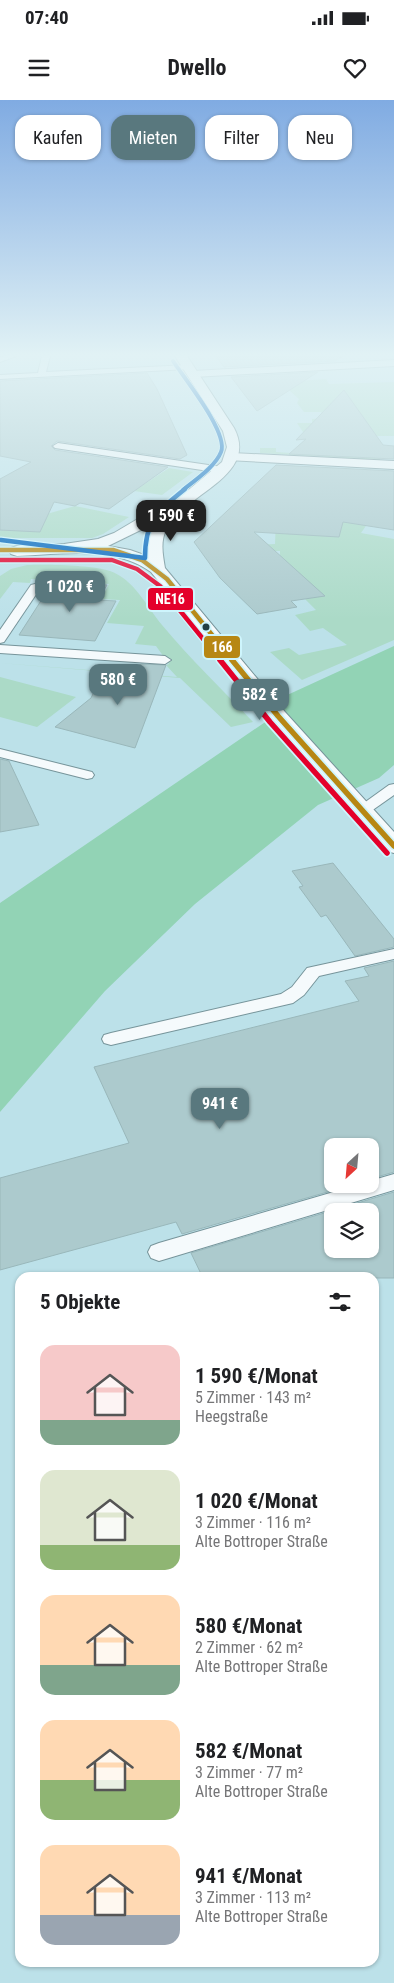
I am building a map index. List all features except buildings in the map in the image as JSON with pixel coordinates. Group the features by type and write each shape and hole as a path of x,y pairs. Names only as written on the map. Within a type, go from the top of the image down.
{"street":[{"path":"157,569 155,553 158,532 164,520 222,470 232,457 233,444"},
{"path":"232,457 394,465"},
{"path":"64,549 113,539 141,523 174,510"},
{"path":"17,551 64,549 119,551 145,560 157,569 278,716 394,846"},
{"path":"0,550 157,569"}],"lane":[{"path":"58,446 222,470"},
{"path":"0,639 35,587"},
{"path":"0,649 165,660"},
{"path":"0,753 87,776"},
{"path":"362,811 394,788"},
{"path":"111,1040 286,1000 298,990 312,972 394,954"},
{"path":"158,1252 394,1182"}],"green space":[{"path":"306,444 380,444 380,460 260,453 260,448 276,448 276,452 320,455"},
{"path":"169,468 193,472 162,495 134,491"},
{"path":"75,506 129,517 103,534 92,538 0,538 0,515 36,517"},
{"path":"276,518 370,520 361,533 394,539 394,640 302,680 270,652 289,648 299,655 347,645 323,628 310,631 295,615 316,610 305,599 324,595 280,559 280,551 253,551 254,545 275,544"},
{"path":"27,565 93,567 119,575 139,594 173,638 253,722 231,727 180,678 0,663 177,677 166,665 169,664 156,646 135,644 144,626 107,623 120,600 101,599 109,584 31,579 30,583 13,582 0,599 0,576 11,569"},
{"path":"394,646 394,765 379,778 318,805 195,904 105,991 0,1112 0,903 274,716 272,702"},
{"path":"0,677 76,697 37,727 0,717"}],"transit line":[{"path":"1,540 145,558 147,531 155,516 215,462 221,452 223,444"},
{"name":"166","path":"0,550 113,550 142,560 167,579 278,716 394,846"},
{"name":"NE16","path":"0,560 112,560 137,569 160,586 270,722 387,853"}]}
